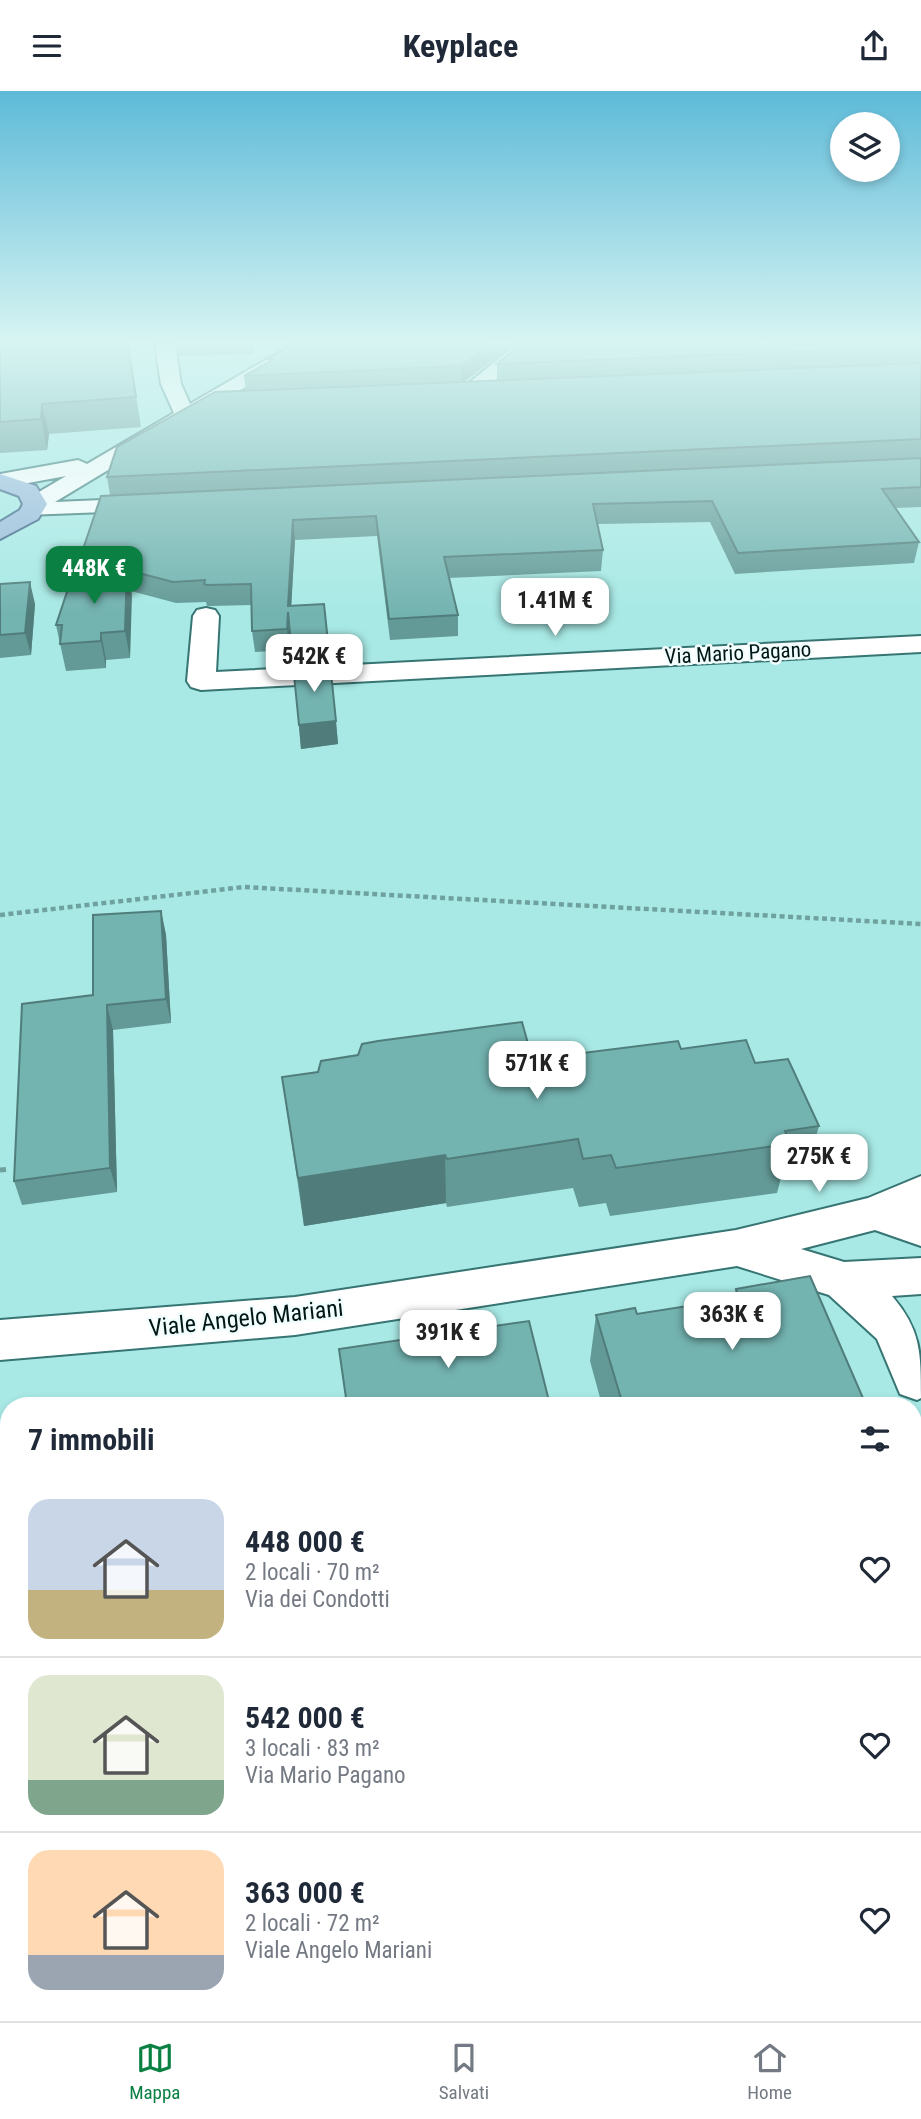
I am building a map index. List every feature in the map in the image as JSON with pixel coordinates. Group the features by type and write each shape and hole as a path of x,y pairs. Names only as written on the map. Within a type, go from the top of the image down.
{"main road":[{"path":"0,481 28,491 34,507 0,532"}],"street":[{"path":"34,507 153,434"},
{"path":"0,481 69,470 120,454"},
{"path":"34,507 177,504"},
{"name":"Via Mario Pagano","path":"206,616 201,681 921,644"},
{"name":"Viale Angelo Mariani","path":"1,1341 295,1316 736,1248 876,1213 921,1193"},
{"path":"876,1213 921,1229"},
{"name":"Viale Angelo Mariani","path":"736,1248 844,1281 921,1276"},
{"name":"Viale Angelo Mariani","path":"844,1281 895,1327 917,1384"}],"path":[{"path":"0,915 244,887 921,924"},
{"path":"0,1170 10,1169"}],"building":[{"path":"140,434 921,434 921,439 107,477 117,447"},
{"path":"921,458 921,487 882,489 919,542 738,553 712,501 593,504 603,550 444,557 458,615 389,619 376,516 293,520 288,606 324,604 328,642 291,643 288,612 287,629 252,631 251,584 207,585 204,584 205,580 173,582 80,558 101,496"},
{"path":"127,569 125,631 101,633 101,641 60,644 62,625 56,625 73,574"},
{"path":"30,582 25,633 0,635 0,584"},
{"path":"330,663 336,721 299,725 293,665"},
{"path":"161,911 166,999 107,1005 110,1168 14,1181 22,1004 93,995 93,915"},
{"path":"522,1022 530,1051 578,1045 583,1053 678,1041 681,1049 746,1040 755,1063 788,1059 819,1126 785,1131 790,1144 616,1168 611,1155 583,1159 578,1139 447,1159 445,1155 298,1178 282,1077 318,1072 321,1061 358,1055 362,1044"},
{"path":"810,1276 863,1397 621,1397 596,1315 635,1308 637,1314 739,1298 736,1289"},
{"path":"529,1321 548,1397 346,1397 339,1349"}]}
